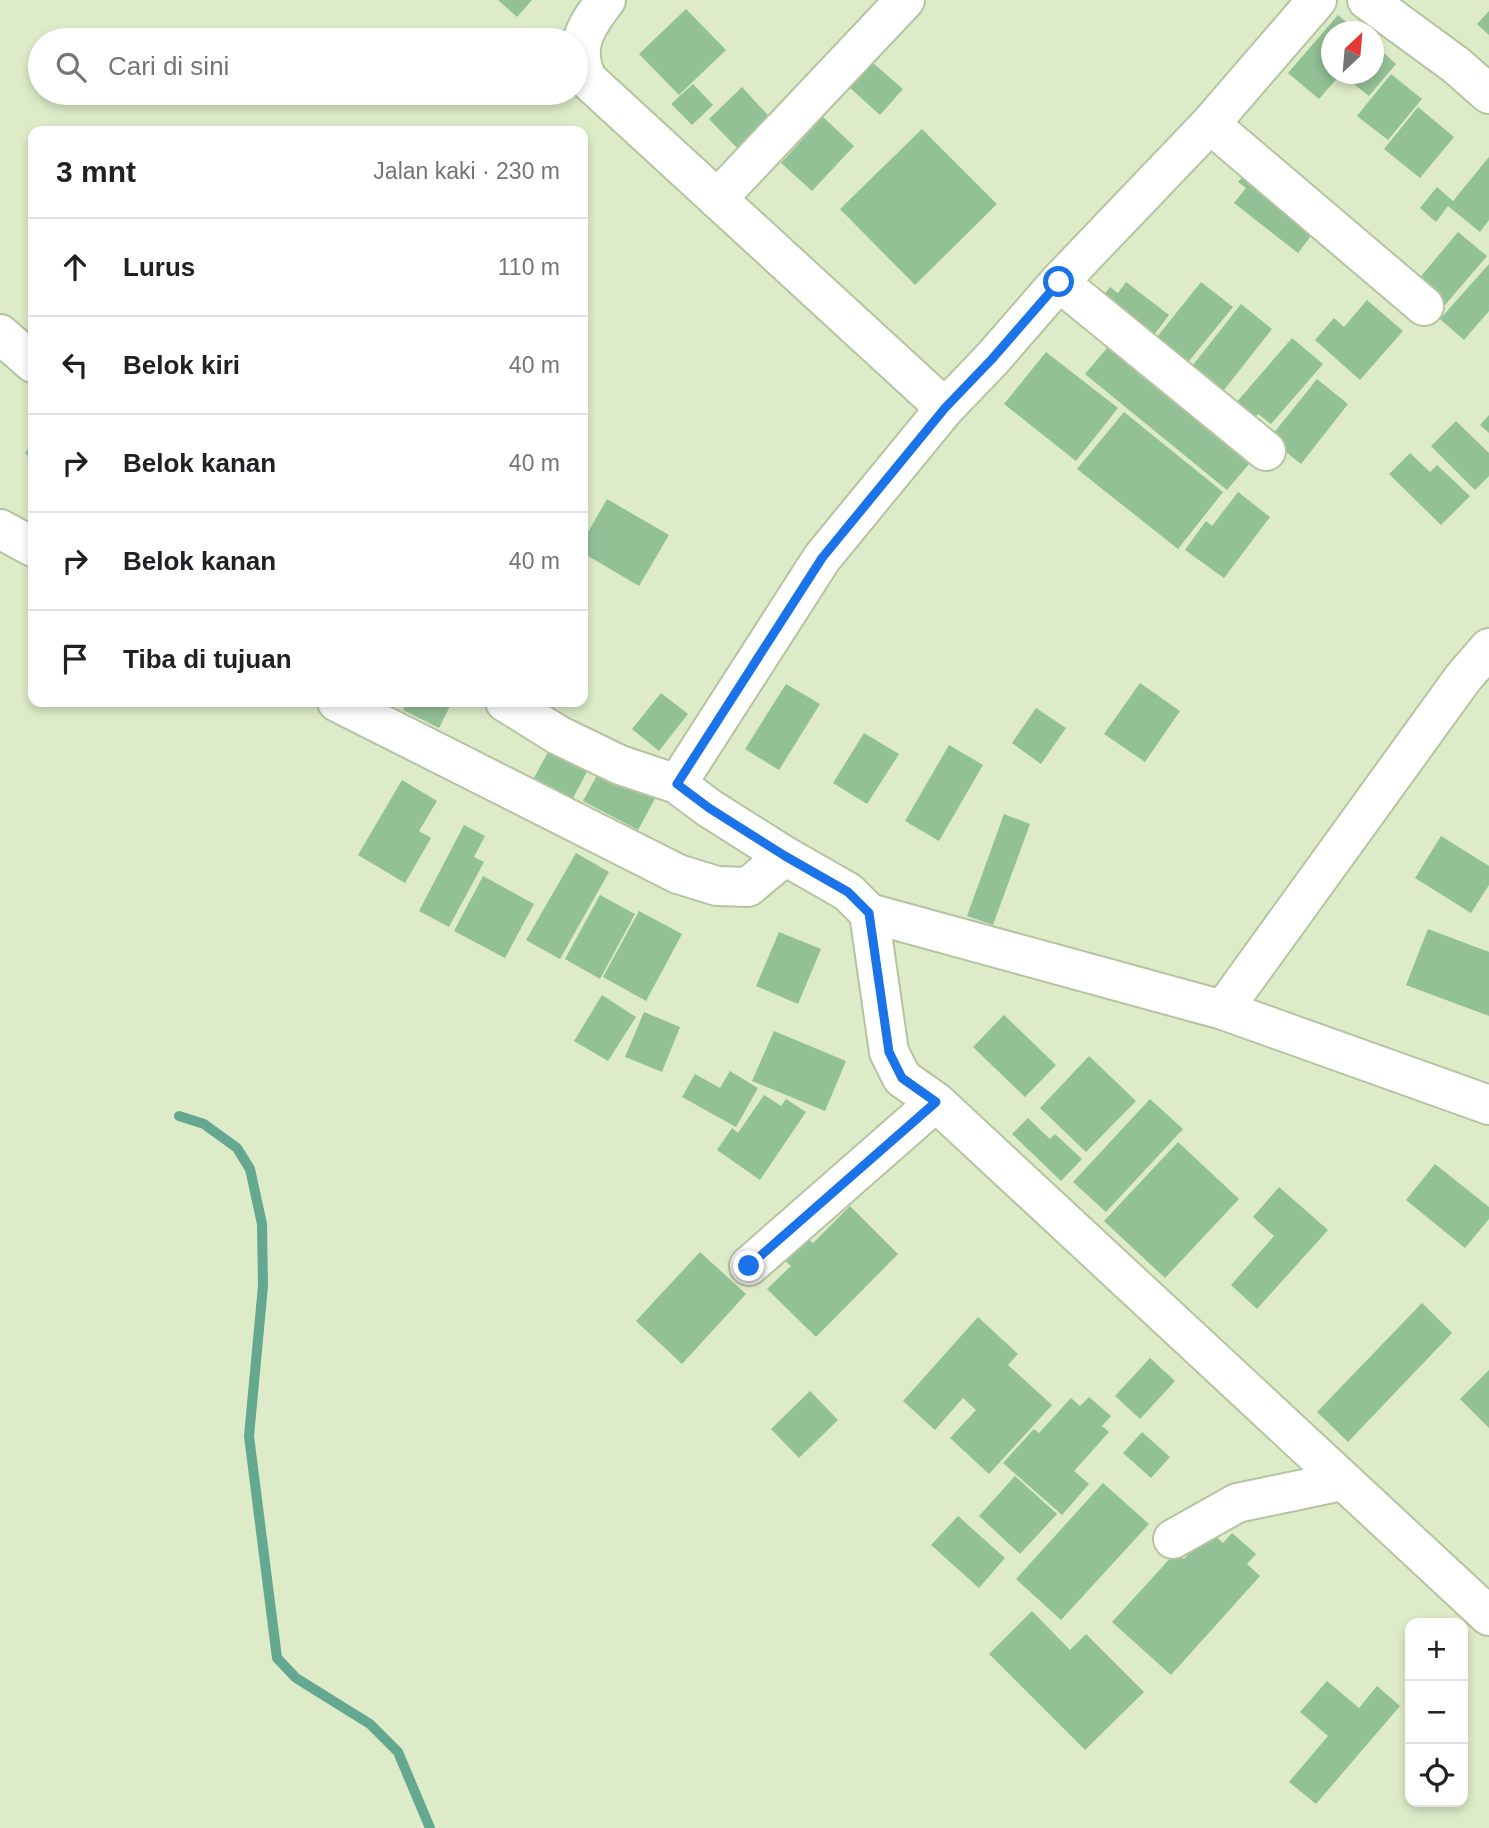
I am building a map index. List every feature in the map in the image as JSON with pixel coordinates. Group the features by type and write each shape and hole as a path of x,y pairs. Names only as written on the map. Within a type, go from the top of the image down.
{"street":[{"path":"717,199 905,0"},
{"path":"677,784 822,558 945,408 1059,282 1210,124 1317,0"},
{"path":"1367,0 1456,65 1489,94"},
{"path":"584,28 590,6"},
{"path":"588,80 945,408"},
{"path":"1210,124 1424,306"},
{"path":"1059,282 1266,451"},
{"path":"0,334 28,359"},
{"path":"0,529 28,544"},
{"path":"1223,1010 1463,678 1489,648"},
{"path":"347,707 678,874 717,886 748,887 785,856"},
{"path":"513,707 558,735 620,765 677,784 709,808 848,892 869,913 1223,1010 1489,1105"},
{"path":"869,913 889,1052 902,1078 936,1102 1489,1616"},
{"path":"749,1266 936,1102"},
{"path":"1173,1539 1237,1503 1342,1481"}],"building":[{"path":"498,0 532,0 517,17"},
{"path":"686,9 726,50 679,95 639,54"},
{"path":"1489,11 1489,35 1477,24"},
{"path":"1338,15 1345,21 1333,21"},
{"path":"1321,35 1321,84 1332,84 1319,99 1288,73"},
{"path":"1384,53 1396,64 1384,78"},
{"path":"873,63 903,89 880,115 850,88"},
{"path":"1391,74 1422,99 1388,140 1357,116"},
{"path":"693,84 713,105 692,125 671,104"},
{"path":"1354,84 1379,84 1369,96"},
{"path":"742,87 777,125 745,156 709,119"},
{"path":"1418,107 1454,137 1420,178 1384,149"},
{"path":"823,117 854,146 812,191 781,163"},
{"path":"922,129 997,204 915,285 840,209"},
{"path":"1489,157 1489,220 1480,232 1448,206 1436,222 1420,208 1437,187 1453,201"},
{"path":"1247,172 1314,232 1298,253 1234,203 1246,188 1238,182"},
{"path":"1458,232 1487,256 1445,305 1417,281"},
{"path":"1489,264 1489,311 1464,340 1440,319"},
{"path":"1126,282 1169,315 1147,344 1099,302 1110,287 1118,293"},
{"path":"1201,282 1233,307 1185,366 1153,342"},
{"path":"1367,300 1403,331 1360,380 1315,340 1334,318 1344,327"},
{"path":"1241,304 1272,329 1224,390 1193,365"},
{"path":"1292,338 1323,364 1271,424 1258,414 1247,426 1229,411"},
{"path":"1107,348 1249,464 1227,490 1085,374"},
{"path":"1046,352 1118,408 1076,461 1004,404"},
{"path":"1317,379 1348,404 1301,464 1269,439"},
{"path":"1124,412 1223,492 1178,549 1077,469"},
{"path":"1489,415 1489,433 1480,425"},
{"path":"1456,421 1489,453 1489,476 1475,490 1431,446"},
{"path":"1410,453 1430,472 1437,465 1470,496 1441,525 1389,474"},
{"path":"1238,492 1270,517 1224,578 1185,550 1206,521 1212,526"},
{"path":"607,499 669,535 639,586 588,556 588,532"},
{"path":"1140,683 1180,711 1145,762 1104,734"},
{"path":"786,684 820,704 779,770 745,749"},
{"path":"661,693 688,714 659,751 632,729"},
{"path":"404,707 450,707 439,728 403,710"},
{"path":"1036,708 1066,728 1041,764 1012,743"},
{"path":"864,733 899,754 867,804 833,783"},
{"path":"949,745 983,765 939,841 905,821"},
{"path":"549,750 588,770 573,798 534,778"},
{"path":"602,766 657,795 638,830 583,801"},
{"path":"402,780 437,801 419,831 431,838 405,883 358,855"},
{"path":"1004,814 1030,824 993,925 967,916"},
{"path":"464,825 485,836 474,857 484,862 449,927 419,911"},
{"path":"1441,836 1489,866 1489,885 1471,913 1415,878"},
{"path":"576,853 609,872 560,959 526,940"},
{"path":"483,876 534,904 505,958 454,931"},
{"path":"600,895 635,914 600,979 565,959"},
{"path":"639,911 682,934 646,1001 603,977"},
{"path":"1428,929 1489,952 1489,1016 1406,985"},
{"path":"779,932 821,949 798,1004 756,986"},
{"path":"602,995 636,1017 608,1061 574,1041"},
{"path":"644,1012 680,1027 662,1072 625,1057"},
{"path":"1004,1015 1056,1065 1025,1097 973,1047"},
{"path":"774,1031 846,1061 825,1111 752,1081"},
{"path":"1089,1056 1136,1101 1086,1152 1040,1108"},
{"path":"730,1071 758,1088 736,1127 682,1097 695,1074 720,1088"},
{"path":"764,1095 781,1106 786,1099 806,1112 760,1180 717,1150 732,1128 738,1133"},
{"path":"1150,1099 1183,1129 1106,1212 1073,1182"},
{"path":"1028,1118 1050,1139 1055,1134 1082,1159 1061,1181 1012,1134"},
{"path":"1178,1142 1239,1199 1165,1278 1104,1221"},
{"path":"1435,1164 1489,1207 1489,1219 1465,1248 1406,1200"},
{"path":"1279,1187 1328,1230 1257,1309 1231,1285 1274,1236 1253,1217"},
{"path":"850,1206 898,1254 816,1337 767,1289 791,1266 780,1256 803,1233 813,1243"},
{"path":"700,1252 746,1294 682,1364 636,1321"},
{"path":"1422,1303 1452,1333 1348,1442 1317,1412"},
{"path":"978,1317 1018,1354 1008,1365 1052,1405 989,1474 950,1438 976,1410 963,1398 935,1430 903,1401"},
{"path":"1150,1358 1175,1381 1140,1419 1115,1396"},
{"path":"1489,1370 1489,1428 1460,1399"},
{"path":"810,1391 838,1420 799,1458 771,1429"},
{"path":"1089,1397 1111,1416 1102,1426 1109,1432 1074,1471 1089,1484 1062,1515 1003,1463 1034,1429 1039,1433 1071,1398 1080,1406"},
{"path":"1142,1432 1170,1457 1151,1478 1123,1453"},
{"path":"1015,1476 1057,1514 1020,1554 979,1516"},
{"path":"1103,1483 1149,1524 1061,1620 1016,1579"},
{"path":"958,1516 1005,1558 979,1588 931,1545"},
{"path":"1210,1531 1223,1543 1232,1533 1256,1554 1247,1564 1260,1576 1171,1675 1112,1622 1176,1552 1184,1559"},
{"path":"1032,1611 1070,1650 1086,1634 1144,1692 1085,1750 989,1654"},
{"path":"1327,1681 1359,1708 1377,1686 1400,1706 1316,1804 1289,1782 1328,1736 1300,1712"}],"waterway":[{"path":"179,1116 204,1124 237,1148 250,1169 262,1224 263,1286 249,1436 277,1658 296,1678 370,1724 398,1752 430,1828"}],"route":[{"path":"749,1266 936,1102 902,1078 889,1052 869,913 848,892 709,808 677,784 822,558 945,408 1059,282"}]}
